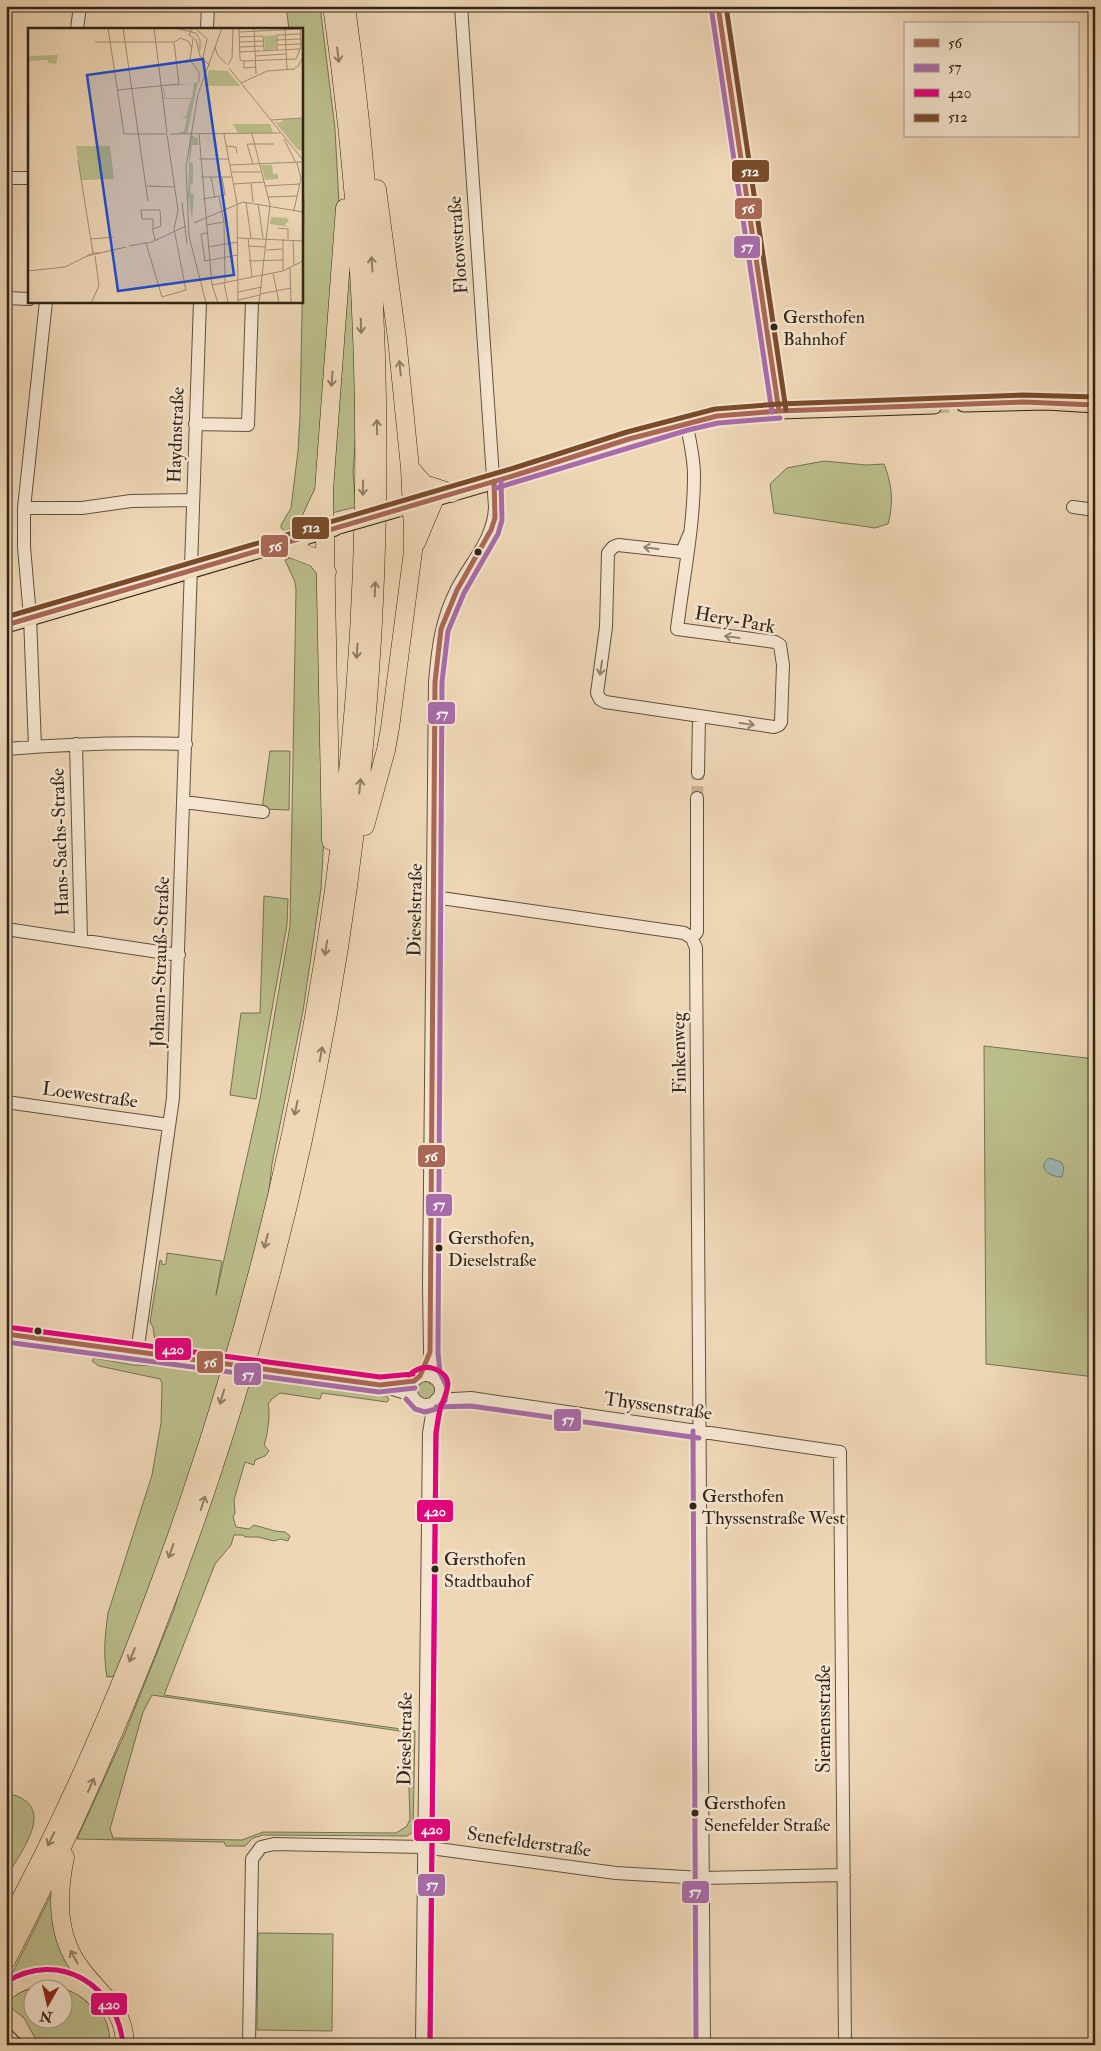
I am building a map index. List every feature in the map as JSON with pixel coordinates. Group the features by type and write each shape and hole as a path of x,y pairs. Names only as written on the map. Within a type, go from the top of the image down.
{"highway":[{"path":"6,1927 52,1836 100,1732 166,1566 208,1443 243,1328 278,1194 305,1067 333,900 351,740 358,648 362,545 363,421 358,266 349,155 332,6"},
{"path":"6,1962 71,1830 124,1710 197,1522 253,1343 282,1232 310,1112 328,1014 351,869 361,781 372,646 377,470 373,275 357,88 346,6"},
{"path":"357,88 382,218 397,339 410,468 405,507 414,551"},
{"path":"333,900 327,572 333,528 324,490 349,155"},
{"path":"410,468 424,484 452,493"},
{"path":"302,538 324,490"},
{"path":"351,869 386,750 414,551 435,498"},
{"path":"280,544 316,558 327,572"},
{"path":"71,1830 59,1894 62,1930 76,1962 112,2004 119,2018 125,2045"},
{"path":"8,1990 28,1980 48,1977 68,1980 77,1984 94,1996 107,2012 113,2027 116,2045"}],"main road":[{"path":"964,404 1046,402 1095,405"},
{"path":"6,625 494,482 686,423 717,416 778,411 934,406"},
{"path":"6,2037 15,2045"}],"street":[{"path":"77,28 80,6"},
{"path":"207,28 208,6"},
{"name":"Flotowstraße","path":"461,6 494,482"},
{"path":"718,6 778,411"},
{"path":"6,178 28,178"},
{"path":"6,298 28,299"},
{"path":"35,747 30,617 24,547 24,508 46,302"},
{"name":"Haydnstraße","path":"189,571 200,302"},
{"path":"195,424 248,425 252,302"},
{"name":"Hery-Park","path":"686,423 692,451 694,476 689,535 677,629 775,642 780,645 782,651 781,722 779,725 774,727 605,702 597,693 606,627 608,553 613,546 618,545 682,552 689,535"},
{"name":"Dieselstraße","path":"422,2045 429,1433 435,1401 440,1394 430,1352 435,682 441,629 457,590 492,530 495,518 494,482"},
{"path":"24,508 82,508 129,502 192,500"},
{"path":"1073,507 1095,510"},
{"name":"Johann-Strauß-Straße","path":"137,1353 173,1098 186,744 189,571"},
{"path":"698,774 699,717"},
{"path":"6,749 130,742 186,744"},
{"name":"Hans-Sachs-Straße","path":"76,744 81,939"},
{"path":"434,897 684,933 692,938 697,932 697,798"},
{"path":"184,802 263,812"},
{"path":"6,929 179,955"},
{"name":"Finkenweg","path":"692,938 696,948 704,2045"},
{"name":"Loewestraße","path":"6,1102 169,1125"},
{"path":"6,1334 380,1385 416,1399 426,1405 435,1401"},
{"name":"Dieselstraße","path":"429,1433 411,1388 430,1352"},
{"path":"380,1385 417,1379 427,1375 437,1382"},
{"name":"Thyssenstraße","path":"437,1382 471,1398"},
{"name":"Thyssenstraße","path":"435,1401 471,1398 840,1452"},
{"name":"Siemensstraße","path":"840,1452 845,2045"},
{"name":"Senefelderstraße","path":"249,2045 252,1859 261,1847 274,1844 423,1847 616,1873 702,1878 844,1875"},
{"path":"6,2037 8,2045"}],"green space":[{"path":"286,6 320,6 335,129 339,203 316,493 302,523 285,531 281,528 281,525 291,508 300,417 304,207 302,28 289,28"},
{"path":"348,228 353,296 356,430 353,473 356,507 332,513 331,477"},
{"path":"824,461 866,465 884,464 891,494 888,524 875,528 774,513 770,484 787,468"},
{"path":"300,558 318,567 324,836 321,889 303,1011 272,1164 268,1199 228,1355 167,1348 155,1342 153,1327 150,1322 160,1260 162,1265 166,1264 167,1253 222,1261 216,1295 260,1099 290,926 296,590 295,582 285,560"},
{"path":"270,751 290,751 289,810 262,809"},
{"path":"264,896 288,899 287,925 256,1099 230,1095 241,1013 260,1013"},
{"path":"984,1046 1095,1059 1095,1377 986,1364"},
{"path":"94,1358 133,1365 185,1367 223,1372 193,1469 117,1676 107,1677 105,1645 108,1613 152,1475 161,1423 162,1383 160,1379 99,1366 92,1361"},
{"path":"251,1376 347,1386 354,1391 359,1387 387,1396 389,1400 387,1402 322,1393 320,1399 280,1393 268,1404 268,1424 264,1445 269,1451 265,1456 255,1460 254,1465 245,1462 234,1500 235,1513 233,1517 236,1527 249,1529 254,1525 285,1532 290,1536 288,1541 280,1539 274,1541 258,1537 234,1535 231,1545 215,1564 164,1695 415,1731 413,1832 407,1836 263,1835 253,1838 245,1846 226,1846 224,1842 77,1839 125,1733 174,1610 183,1578 207,1512","holes":["152,1695 407,1732 410,1819 407,1826 396,1833 263,1832 242,1840 113,1838 110,1829 143,1712"]},
{"path":"422,1381 430,1381 435,1386 433,1397 422,1399 417,1394 417,1386"},
{"path":"6,1793 22,1799 31,1807 34,1817 27,1841 6,1878"},
{"path":"54,1889 86,1984 72,1984 72,1978 22,1978 22,1984 7,1984"},
{"path":"258,1933 333,1934 332,2031 257,2030"},
{"path":"72,1989 96,2006 102,2013 109,2032 110,2045 39,2045 30,2028 72,2028"},
{"path":"22,1990 22,2016 6,2004"}],"water":[{"path":"1049,1158 1061,1162 1064,1167 1062,1177 1049,1174 1046,1171 1044,1165"}],"tunnel":[{"path":"934,406 964,404"},
{"path":"697,798 698,773"}],"transit line":[{"name":"56","path":"718,6 779,411"},
{"name":"512","path":"726,6 786,410"},
{"name":"57","path":"711,7 772,412"},
{"name":"512","path":"6,617 514,468 627,432 715,409 779,404 1023,395 1095,397"},
{"name":"56","path":"6,625 516,475 629,439 717,416 779,411 1023,402 1095,405"},
{"name":"57","path":"496,488 688,430 718,423 780,418"},
{"name":"56","path":"414,1381 420,1376 430,1352 435,682 441,629 457,590 491,530 495,518 494,481"},
{"name":"57","path":"406,1399 415,1409 425,1412 436,1409 445,1401 447,1387 440,1373 438,1352 442,682 448,631 464,593 498,534 502,520 501,481"},
{"name":"420","path":"7,1327 380,1377 413,1374"},
{"name":"56","path":"6,1334 380,1385 414,1381"},
{"name":"57","path":"6,1342 379,1392 415,1388"},
{"name":"420","path":"409,1375 421,1368 428,1367 442,1373 448,1382 439,1413 436,1433 430,2045"},
{"name":"57","path":"430,2045 436,1434 441,1404"},
{"name":"57","path":"436,1407 471,1406 699,1438"},
{"name":"57","path":"693,1431 696,2045"},
{"name":"420","path":"6,1982 26,1973 46,1969 65,1972 82,1979 97,1990 110,2005 118,2023 123,2044"}],"place":[{"name":"Gersthofen Bahnhof","path":"774,327"},
{"name":"Gersthofen, Dieselstraße","path":"439,1248"},
{"name":"Gersthofen Thyssenstraße West","path":"693,1506"},
{"name":"Gersthofen Stadtbauhof","path":"435,1569"},
{"name":"Gersthofen Senefelder Straße","path":"695,1813"}]}
